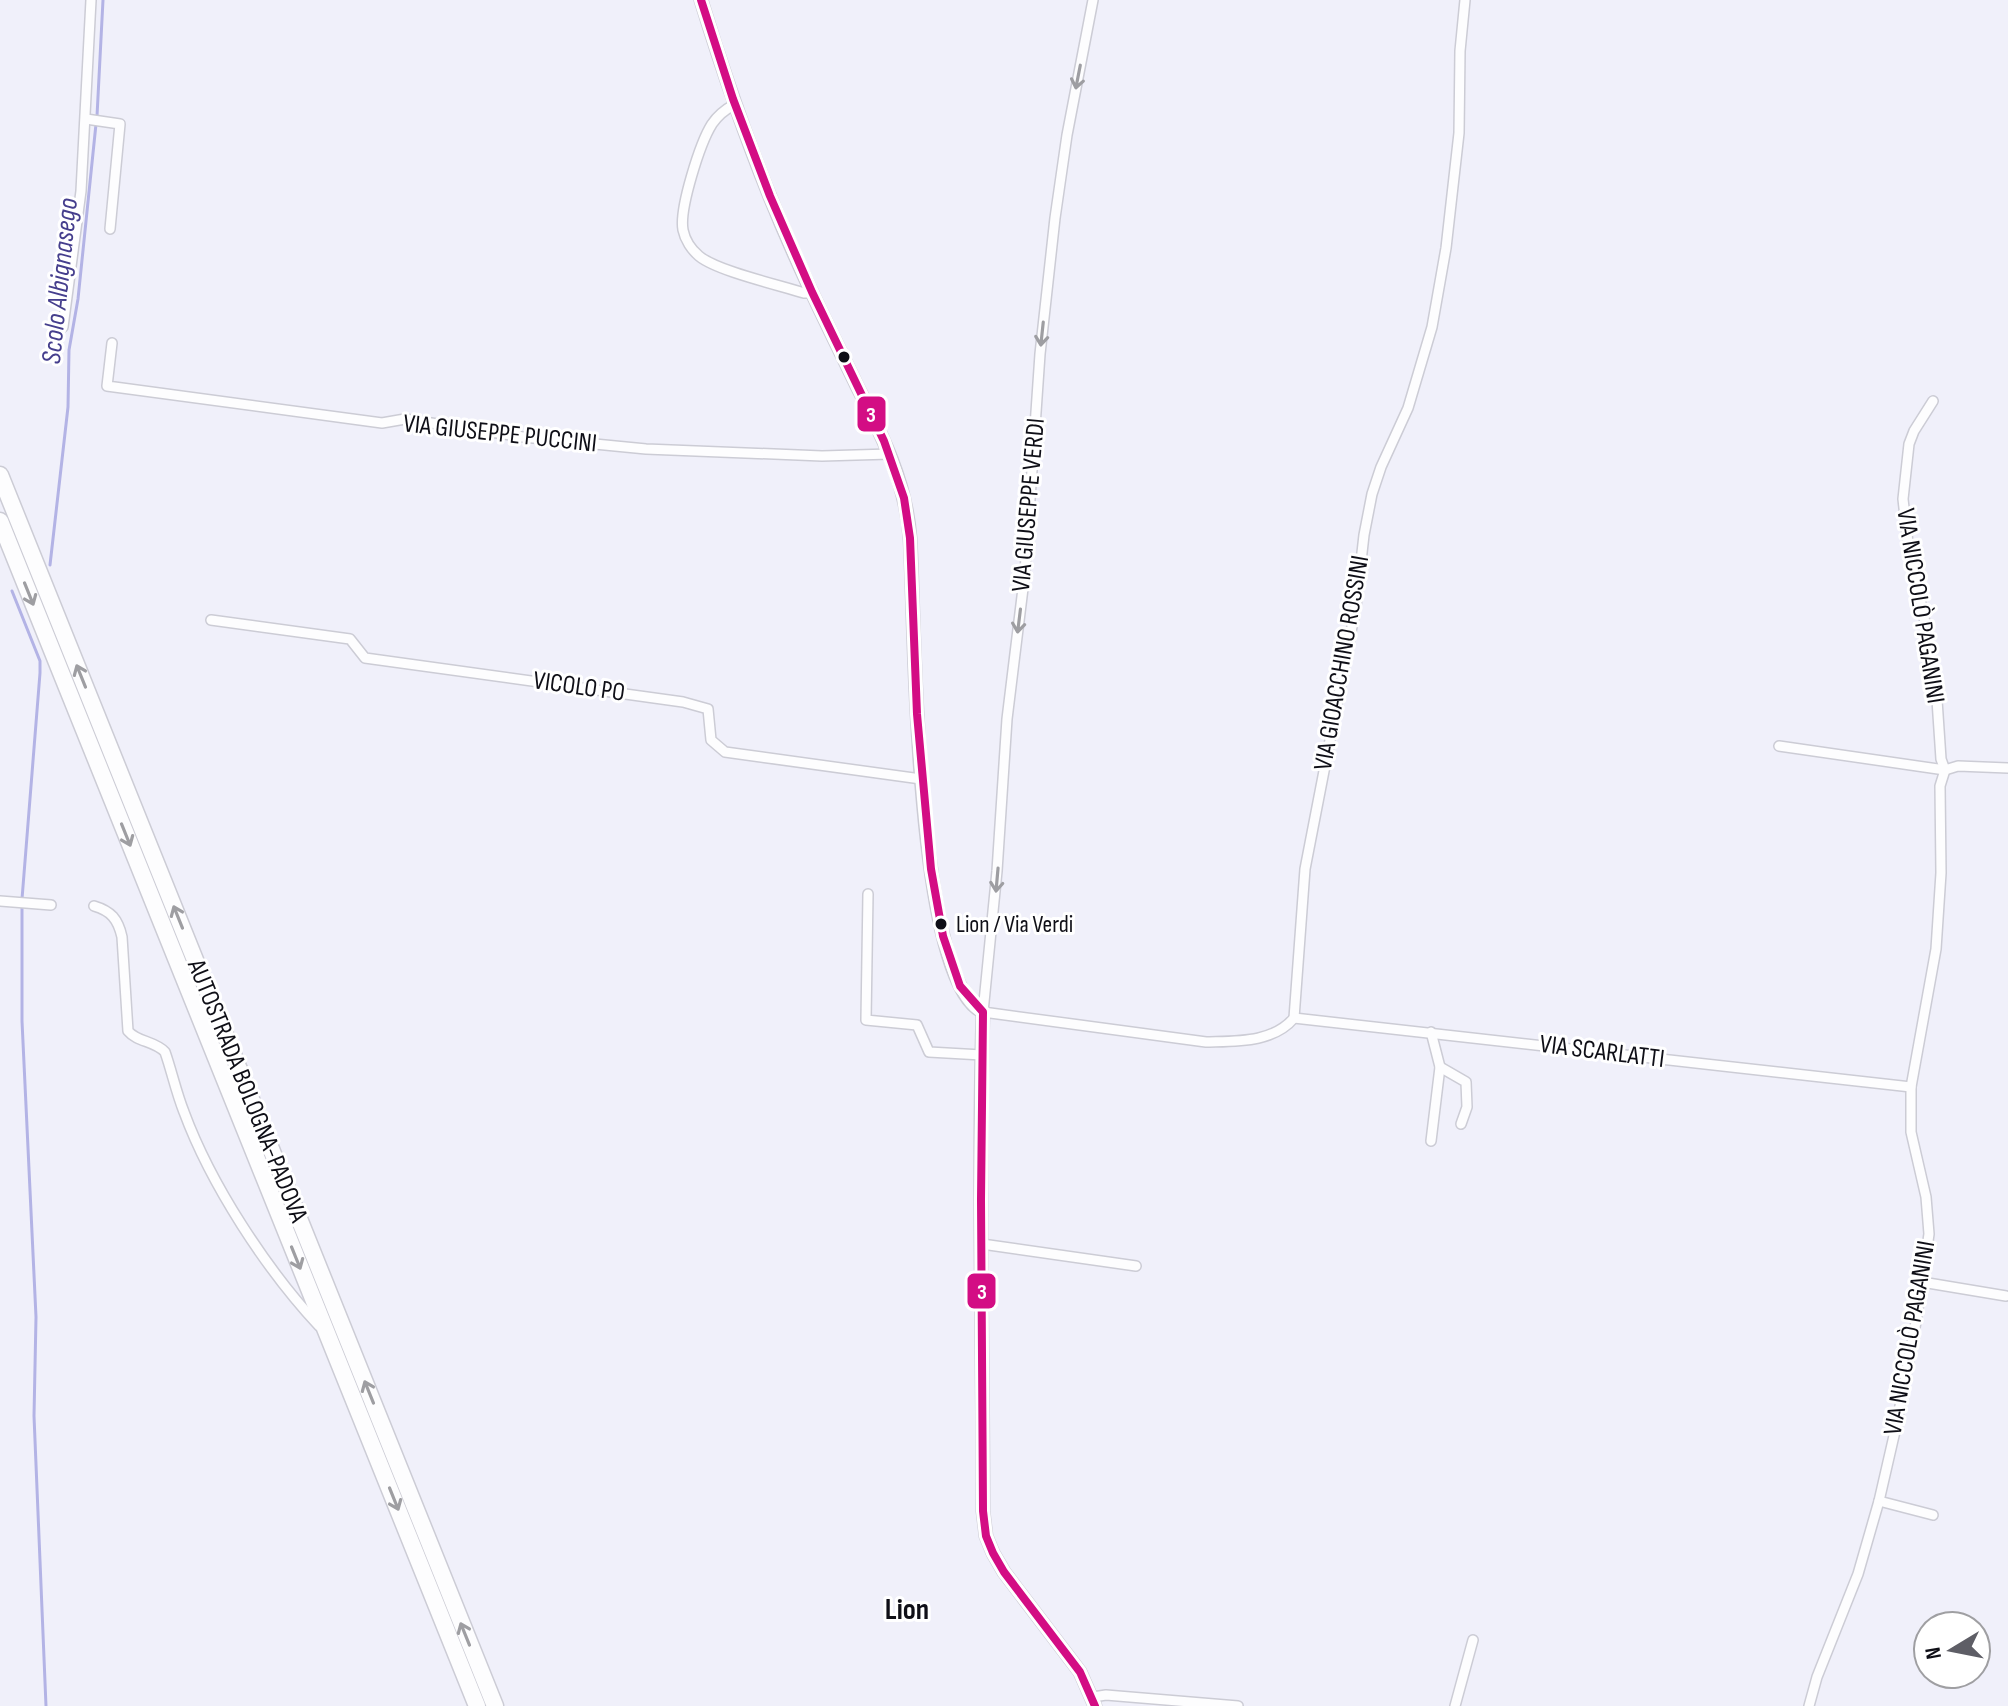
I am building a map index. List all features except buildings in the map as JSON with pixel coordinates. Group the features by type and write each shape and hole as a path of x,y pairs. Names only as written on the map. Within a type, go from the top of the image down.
{"highway":[{"name":"AUTOSTRADA BOLOGNA-PADOVA","path":"0,475 495,1706"},
{"name":"AUTOSTRADA BOLOGNA-PADOVA","path":"0,521 477,1706"}],"street":[{"path":"63,327 93,120 91,0"},
{"path":"701,0 735,104 773,203 812,293 890,454 901,484 910,535 921,779 935,899 964,994 970,1004 983,1012 1206,1042 1279,1033 1294,1018"},
{"name":"VIA GIUSEPPE VERDI","path":"983,1012 997,871 1007,719 1025,572 1040,354 1067,135 1093,0"},
{"name":"VIA GIOACCHINO ROSSINI","path":"1294,1018 1305,869 1356,606 1364,535 1377,481 1408,408 1432,327 1446,248 1459,133 1460,51 1465,0"},
{"path":"735,104 718,116 702,143 684,211 682,227 685,236 693,250 713,264 812,293"},
{"path":"93,120 120,124 110,229"},
{"name":"VIA GIUSEPPE PUCCINI","path":"112,343 107,386 382,423 405,419 578,443 776,454 890,454"},
{"name":"VIA NICCOLÒ PAGANINI","path":"1809,1706 1817,1677 1858,1574 1879,1501 1896,1427 1922,1282 1929,1215 1914,1152 1911,1087 1936,949 1941,873 1940,786 1945,770 1941,759 1937,700 1926,627 1908,543 1903,499 1909,444 1933,401"},
{"name":"VICOLO PO","path":"211,620 350,639 365,658 683,702 708,709 711,740 725,752 921,779"},
{"path":"1779,746 1945,770 1958,766 2008,768"},
{"path":"868,894 866,1020 917,1025 929,1052 982,1055"},
{"path":"0,901 51,905"},
{"path":"94,906 113,915 119,924 130,1035 159,1046 165,1052 204,1160 232,1208 303,1309 327,1334"},
{"path":"983,1012 983,1511 986,1536 1004,1572 1080,1672 1094,1701 1106,1695 1238,1706"},
{"name":"VIA SCARLATTI","path":"1294,1018 1911,1087"},
{"path":"1431,1032 1440,1067 1431,1141"},
{"path":"1440,1067 1466,1082 1467,1107 1461,1124"},
{"path":"982,1244 1136,1266"},
{"path":"1922,1282 2006,1296"},
{"path":"1879,1501 1933,1515"},
{"path":"1455,1706 1473,1640"}],"waterway":[{"name":"Scolo Albignasego","path":"97,116 103,0"},
{"name":"Scolo Albignasego","path":"50,565 68,407 69,350 78,299 96,124"},
{"name":"Scolo Albignasego","path":"12,591 40,661 22,899"},
{"name":"Scolo Albignasego","path":"22,906 22,1021 36,1317 34,1416 46,1706"}],"transit line":[{"name":"3","path":"701,0 733,99 770,196 812,292 884,441 904,498 910,538 917,714 931,869 943,936 960,986 983,1012 981,1200 983,1511 986,1536 1004,1572 1080,1672 1095,1706"}],"place":[{"name":"Lion / Via Verdi","path":"941,924"}],"district":[{"name":"Lion","path":"907,1610"}]}
